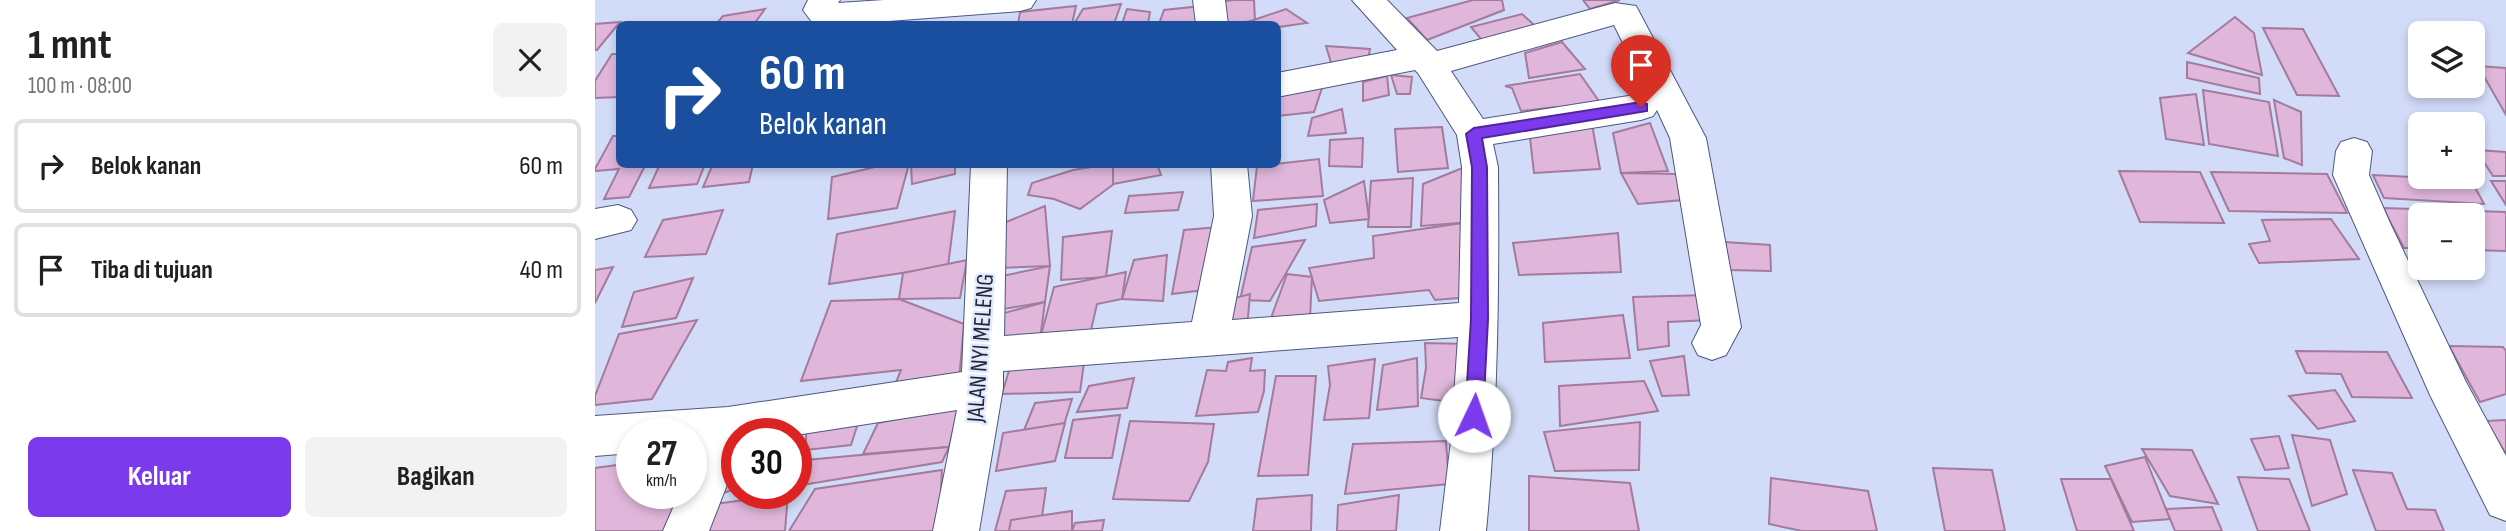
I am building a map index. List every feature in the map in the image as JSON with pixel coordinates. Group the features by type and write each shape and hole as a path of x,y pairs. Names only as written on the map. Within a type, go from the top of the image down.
{"street":[{"path":"824,0 819,10 823,14 1007,7"},
{"path":"1209,0 1212,21"},
{"path":"1368,0 1412,61 1474,134 1480,167 1463,320 1473,441 1463,531"},
{"path":"1281,84 1412,61 1615,14 1625,14 1688,138 1721,327 1712,343"},
{"path":"1474,134 1641,107"},
{"path":"2354,152 2351,175 2371,223 2451,395 2506,500"},
{"name":"JALAN NYI MELENG","path":"956,531 983,372 989,168"},
{"path":"1209,337 1233,216 1229,168"},
{"path":"766,418 983,372 1209,337 1463,320"},
{"path":"595,436 721,427"},
{"path":"686,531 721,444"}],"building":[{"path":"1254,0 1255,21 1221,21 1219,2"},
{"path":"1473,0 1502,0 1504,10 1427,40 1407,18"},
{"path":"1583,0 1620,0 1590,9"},
{"path":"1121,4 1115,21 1076,21 1083,9"},
{"path":"1076,6 1073,21 1018,21 1020,12"},
{"path":"1202,6 1200,21 1160,21 1164,10"},
{"path":"765,9 756,21 719,21 723,16"},
{"path":"1127,9 1150,12 1148,21 1123,21"},
{"path":"1286,9 1307,23 1281,27 1281,21 1251,21"},
{"path":"1522,14 1542,32 1485,44 1471,27"},
{"path":"2235,17 2254,33 2262,75 2188,53"},
{"path":"616,22 616,27 597,50 595,50 595,24"},
{"path":"2263,28 2303,29 2339,96 2297,95"},
{"path":"1562,42 1585,69 1529,78 1525,53"},
{"path":"1326,46 1370,49 1368,61 1332,66"},
{"path":"612,54 616,54 616,97 595,98 595,81"},
{"path":"2187,62 2259,78 2260,94 2187,78"},
{"path":"2485,66 2506,68 2506,115 2485,78"},
{"path":"1580,74 1603,107 1559,111 1555,107 1521,111 1512,88 1505,86"},
{"path":"1391,75 1412,77 1410,94 1397,94"},
{"path":"1387,76 1389,95 1363,101 1363,82"},
{"path":"1323,85 1314,112 1281,116 1281,90"},
{"path":"2203,90 2269,102 2278,156 2209,144"},
{"path":"2196,94 2204,145 2166,139 2160,98"},
{"path":"2274,100 2301,112 2302,165 2284,158"},
{"path":"1342,109 1346,133 1308,136 1312,118"},
{"path":"1650,123 1668,171 1621,173 1613,133"},
{"path":"1592,124 1600,169 1534,173 1530,138"},
{"path":"1442,127 1448,168 1398,172 1395,129"},
{"path":"613,136 616,136 616,168 644,168 629,197 604,199 619,169 595,169"},
{"path":"1363,138 1362,167 1329,166 1330,140"},
{"path":"2485,151 2506,152 2506,176 2493,176 2485,164"},
{"path":"1319,159 1323,196 1253,201 1257,168 1281,168 1281,163"},
{"path":"1465,167 1471,222 1421,226 1423,184"},
{"path":"658,168 703,168 697,184 649,188"},
{"path":"711,168 752,168 749,182 703,187"},
{"path":"871,168 908,168 897,208 828,219 832,177"},
{"path":"911,168 955,168 955,174 912,184"},
{"path":"1113,168 1158,168 1161,175 1113,184"},
{"path":"1122,168 1118,181 1080,209 1054,199 1028,195 1032,183 1073,170"},
{"path":"2119,171 2200,172 2224,223 2140,222"},
{"path":"2211,172 2327,174 2347,213 2229,211"},
{"path":"1621,173 1677,174 1683,200 1638,204"},
{"path":"2373,175 2408,177 2408,189 2476,189 2483,203 2467,203 2384,198"},
{"path":"1413,178 1411,227 1368,227 1371,181"},
{"path":"1364,181 1369,219 1330,223 1324,200"},
{"path":"2491,181 2506,181 2506,205"},
{"path":"1183,192 1178,210 1125,213 1129,196"},
{"path":"1317,204 1316,226 1254,238 1258,210"},
{"path":"1045,206 1050,266 997,268 999,225"},
{"path":"2383,208 2408,209 2408,248 2404,248"},
{"path":"723,210 706,254 645,257 663,220"},
{"path":"955,211 948,266 829,284 837,234"},
{"path":"2485,211 2506,212 2506,251 2485,250"},
{"path":"2331,219 2359,259 2259,263 2249,244 2270,241 2262,220"},
{"path":"1463,223 1471,297 1435,300 1429,290 1319,301 1309,268 1374,258 1373,236"},
{"path":"1231,226 1220,288 1172,294 1184,230"},
{"path":"1112,231 1106,277 1061,280 1063,237"},
{"path":"1618,233 1621,272 1519,275 1513,243"},
{"path":"1305,240 1270,301 1240,300 1252,247"},
{"path":"1725,242 1770,245 1771,271 1730,270"},
{"path":"1167,255 1163,301 1122,299 1134,260"},
{"path":"967,260 960,298 899,299 903,273"},
{"path":"1050,266 1045,302 992,311 1002,276"},
{"path":"613,267 595,303 595,270"},
{"path":"1126,272 1122,299 1097,304 1091,330 1040,339 1054,287"},
{"path":"1287,274 1312,277 1310,318 1271,318"},
{"path":"693,278 676,318 622,327 634,292"},
{"path":"1250,294 1247,329 1216,328 1220,302"},
{"path":"1708,295 1711,320 1668,322 1669,346 1638,350 1633,297"},
{"path":"899,299 964,324 959,380 892,392 901,370 801,381 831,301"},
{"path":"1045,302 1040,339 993,345 997,315"},
{"path":"1623,315 1630,358 1545,362 1543,323"},
{"path":"697,320 652,399 595,405 595,396 619,334"},
{"path":"1425,343 1468,344 1466,404 1421,398 1426,368"},
{"path":"2449,346 2503,347 2506,351 2506,394 2480,402"},
{"path":"2296,351 2387,352 2412,398 2352,397 2341,374 2306,373"},
{"path":"1085,355 1080,392 1002,394 1011,364"},
{"path":"1684,356 1689,395 1662,396 1650,361"},
{"path":"1252,358 1250,371 1265,370 1264,391 1258,412 1196,416 1207,370 1226,371 1228,362"},
{"path":"1417,358 1418,406 1377,410 1383,365"},
{"path":"1375,359 1369,418 1324,420 1330,385 1328,366"},
{"path":"1276,376 1316,376 1308,475 1258,476"},
{"path":"1134,378 1127,408 1077,412 1089,386"},
{"path":"1644,381 1658,411 1560,426 1559,386"},
{"path":"2335,390 2355,421 2318,429 2289,396"},
{"path":"1072,399 1061,434 1020,440 1035,403"},
{"path":"959,406 949,447 863,454 878,423"},
{"path":"1120,415 1112,458 1065,458 1073,420"},
{"path":"859,420 851,445 812,449 812,430"},
{"path":"2506,420 2506,454 2486,421"},
{"path":"1130,421 1214,424 1208,462 1189,501 1113,499"},
{"path":"1640,422 1639,470 1555,471 1544,432"},
{"path":"1065,423 1055,461 996,471 1003,433"},
{"path":"2292,435 2330,440 2347,494 2312,506"},
{"path":"2279,436 2289,468 2265,470 2251,439"},
{"path":"1446,441 1449,484 1345,494 1353,444"},
{"path":"949,447 942,462 812,483 812,459"},
{"path":"2142,449 2192,450 2218,504 2170,496"},
{"path":"2145,457 2170,519 2132,522 2105,466"},
{"path":"616,465 616,509 675,509 668,531 595,531 595,468"},
{"path":"1933,468 1992,470 2005,531 1945,531"},
{"path":"942,470 939,531 789,531 803,509 812,509 812,494 815,489"},
{"path":"2353,470 2392,473 2407,509 2435,510 2444,531 2376,531"},
{"path":"721,476 721,494 710,498"},
{"path":"1529,476 1630,483 1639,531 1529,531"},
{"path":"2238,477 2289,479 2310,531 2258,531"},
{"path":"1771,478 1868,491 1877,531 1802,531 1769,524"},
{"path":"2061,479 2111,479 2134,531 2077,531"},
{"path":"1046,488 1040,531 995,531 1006,491"},
{"path":"1312,495 1311,531 1253,531 1257,499"},
{"path":"1399,495 1396,531 1337,531 1338,505"},
{"path":"721,503 721,509 787,509 785,531 698,531 708,505"},
{"path":"2212,507 2222,531 2175,531 2166,509"},
{"path":"1072,511 1072,531 1009,531 1011,520"},
{"path":"1104,520 1102,531 1072,531 1075,523"}],"route":[{"path":"1474,416 1479,319 1480,167 1474,134 1641,107"}]}
